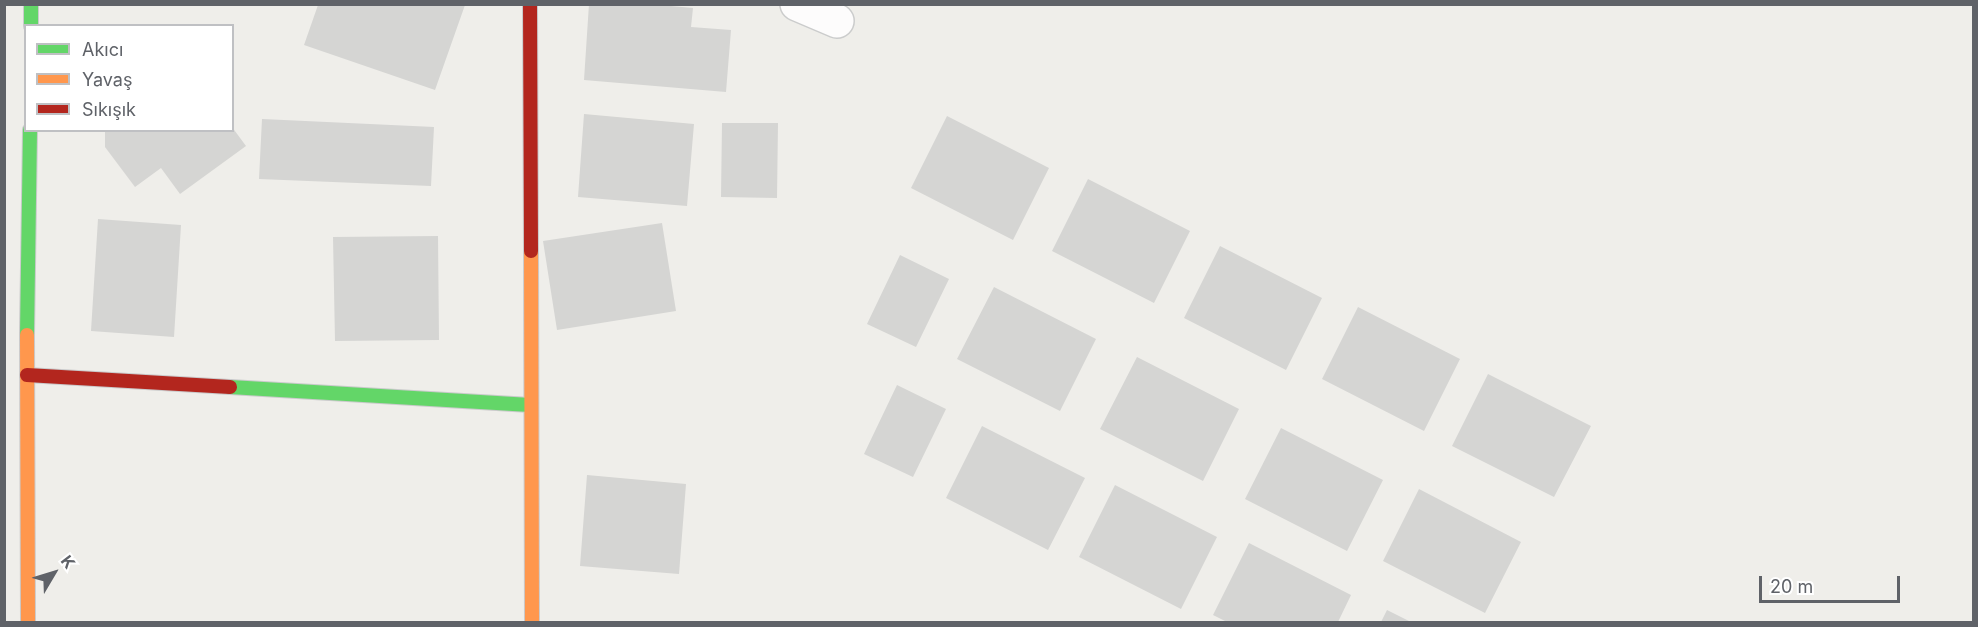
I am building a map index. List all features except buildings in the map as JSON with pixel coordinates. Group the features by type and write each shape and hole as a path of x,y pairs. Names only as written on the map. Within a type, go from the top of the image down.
{"street":[{"path":"31,4 31,24"},
{"path":"530,4 532,622"},
{"path":"796,4 837,21"},
{"path":"28,622 27,375 30,132"},
{"path":"27,375 530,405"}],"traffic: fast":[{"path":"31,4 31,24"},
{"path":"27,335 30,132"},
{"path":"230,387 530,405"}],"traffic: slow":[{"path":"531,251 532,622"},
{"path":"27,335 28,622"}],"traffic: jam":[{"path":"530,4 531,251"},
{"path":"27,375 230,387"}]}
